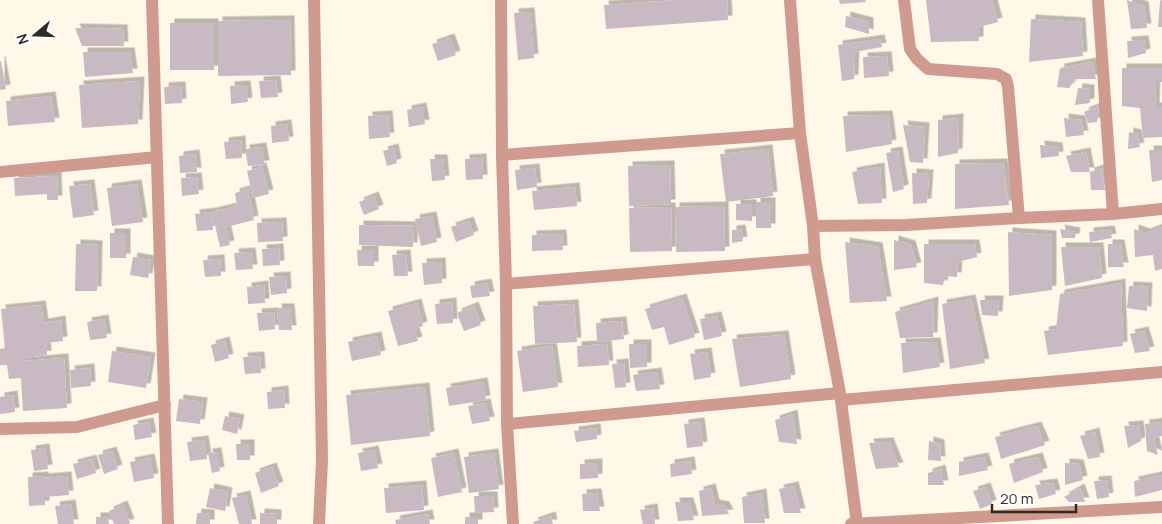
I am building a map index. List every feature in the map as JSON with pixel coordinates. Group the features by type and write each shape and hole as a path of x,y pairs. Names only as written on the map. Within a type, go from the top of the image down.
{"street":[{"path":"152,0 168,524"},
{"path":"314,0 322,460 319,524"},
{"path":"501,0 507,424 513,524"},
{"path":"790,0 800,133 813,226 815,259 841,397 857,524"},
{"path":"904,0 910,49 928,69 997,74 1006,79 1019,218"},
{"path":"1098,0 1113,214"},
{"path":"502,155 800,133"},
{"path":"0,172 157,157"},
{"path":"813,226 906,225 1113,214 1162,209"},
{"path":"506,284 815,259"},
{"path":"507,424 1162,372"},
{"path":"0,429 77,427 165,405"},
{"path":"851,524 1162,507"}],"building":[{"path":"678,0 727,0 728,20 606,29 604,5"},
{"path":"839,0 865,0 866,2 840,4"},
{"path":"926,0 992,0 998,22 979,27 979,41 931,42"},
{"path":"1127,0 1144,6 1147,28 1131,29"},
{"path":"1162,0 1162,27 1158,27 1160,1"},
{"path":"530,12 534,58 518,60 514,13"},
{"path":"846,16 869,22 869,34 845,27"},
{"path":"1031,19 1081,22 1083,56 1029,62"},
{"path":"290,20 291,75 218,76 218,21"},
{"path":"170,23 214,23 214,70 170,70"},
{"path":"75,28 123,29 124,46 82,46"},
{"path":"450,38 456,55 438,61 432,44"},
{"path":"880,39 882,47 855,52 854,79 842,81 838,45"},
{"path":"1144,40 1146,53 1128,58 1127,41"},
{"path":"83,52 130,52 133,73 85,77"},
{"path":"887,56 889,76 864,78 863,57"},
{"path":"0,61 6,89 0,90"},
{"path":"1092,62 1096,79 1075,79 1069,88 1057,87 1060,68"},
{"path":"1122,68 1162,68 1162,82 1156,82 1155,107 1162,107 1162,137 1143,138 1140,108 1122,106"},
{"path":"276,80 278,97 261,98 259,81"},
{"path":"140,81 138,124 82,128 79,85"},
{"path":"246,85 248,102 231,104 230,86"},
{"path":"181,86 182,103 165,104 164,87"},
{"path":"1078,88 1090,89 1090,103 1075,105"},
{"path":"51,96 55,122 8,126 6,101"},
{"path":"1099,106 1097,122 1088,123 1084,112"},
{"path":"422,107 425,124 409,127 407,110"},
{"path":"388,115 390,137 369,139 368,116"},
{"path":"888,115 892,144 846,152 843,116"},
{"path":"959,118 958,153 938,157 938,120"},
{"path":"1064,118 1081,120 1084,135 1066,137"},
{"path":"287,124 289,141 272,143 271,126"},
{"path":"903,125 925,127 923,163 910,162"},
{"path":"1129,132 1137,134 1140,147 1128,149"},
{"path":"241,140 242,158 226,159 224,142"},
{"path":"1040,145 1058,147 1059,156 1041,158"},
{"path":"262,147 265,165 248,166 245,149"},
{"path":"394,148 397,163 387,166 383,151"},
{"path":"768,149 773,196 726,202 720,154"},
{"path":"1149,150 1162,150 1162,180 1152,182"},
{"path":"898,151 904,189 893,192 886,153"},
{"path":"1086,152 1090,172 1071,172 1066,156"},
{"path":"195,154 197,172 180,173 179,156"},
{"path":"482,158 483,179 466,180 465,159"},
{"path":"430,159 443,159 445,180 432,181"},
{"path":"1003,163 1009,205 955,209 955,164"},
{"path":"670,165 671,204 629,206 628,166"},
{"path":"262,167 269,194 253,198 247,171"},
{"path":"880,167 882,203 858,204 852,172"},
{"path":"535,168 537,187 517,190 515,170"},
{"path":"1102,168 1105,190 1091,190 1090,172"},
{"path":"912,173 929,174 927,203 913,204"},
{"path":"57,176 58,200 47,200 47,194 15,196 14,178"},
{"path":"197,177 199,194 182,196 181,178"},
{"path":"90,184 94,215 73,218 69,186"},
{"path":"137,184 143,222 112,226 107,188"},
{"path":"575,187 577,206 534,210 532,191"},
{"path":"248,189 254,220 226,227 230,245 220,247 212,212 237,206 235,193"},
{"path":"374,196 379,209 364,215 359,202"},
{"path":"756,202 771,202 771,228 756,228"},
{"path":"736,204 752,204 752,221 736,220"},
{"path":"724,206 725,251 676,252 675,207"},
{"path":"671,207 672,251 630,252 629,208"},
{"path":"212,212 213,230 197,231 195,214"},
{"path":"432,216 437,242 421,246 415,219"},
{"path":"469,221 474,235 456,242 451,227"},
{"path":"282,222 283,241 258,242 257,223"},
{"path":"359,225 414,226 413,247 359,245"},
{"path":"1162,227 1162,269 1155,271 1153,255 1135,257 1134,229 1146,233"},
{"path":"741,229 743,241 732,243 732,230"},
{"path":"1060,229 1076,232 1075,238 1062,238"},
{"path":"1110,230 1112,238 1090,242 1089,232"},
{"path":"1008,232 1052,235 1052,290 1009,296"},
{"path":"110,233 126,233 126,258 110,258"},
{"path":"562,234 563,250 532,251 532,235"},
{"path":"894,240 911,245 917,267 894,270"},
{"path":"845,242 878,247 887,301 850,303"},
{"path":"76,244 98,245 97,291 75,291"},
{"path":"924,244 975,244 977,257 958,262 957,277 945,276 943,285 924,283"},
{"path":"1108,244 1120,244 1124,267 1108,267"},
{"path":"1061,247 1099,247 1102,278 1065,286"},
{"path":"279,248 280,265 263,266 262,249"},
{"path":"357,250 374,250 374,266 358,266"},
{"path":"251,252 253,269 236,270 234,253"},
{"path":"406,254 408,276 394,276 392,255"},
{"path":"133,257 151,260 148,278 130,275"},
{"path":"220,259 221,276 205,277 203,260"},
{"path":"441,262 442,283 424,285 422,263"},
{"path":"286,276 287,293 271,295 269,277"},
{"path":"487,283 490,296 472,298 470,286"},
{"path":"1121,283 1123,346 1048,355 1044,331 1056,329 1060,294"},
{"path":"264,285 265,303 248,304 247,287"},
{"path":"1129,286 1148,287 1147,311 1127,308"},
{"path":"682,298 695,337 669,345 664,327 652,330 645,309"},
{"path":"971,299 985,363 950,369 942,304"},
{"path":"980,300 999,300 998,316 982,315"},
{"path":"934,301 933,337 900,338 895,312"},
{"path":"452,302 453,323 437,324 435,304"},
{"path":"417,303 423,326 414,329 418,341 398,346 388,311"},
{"path":"574,304 577,342 535,344 533,306"},
{"path":"41,305 44,323 61,320 63,341 46,343 47,355 25,358 25,361 64,358 67,408 23,411 21,378 9,379 7,365 0,365 0,349 5,348 1,309"},
{"path":"474,306 481,325 464,331 457,313"},
{"path":"277,308 290,308 292,330 279,330"},
{"path":"274,312 275,329 259,331 257,313"},
{"path":"717,316 722,336 704,340 700,319"},
{"path":"104,319 107,338 90,340 87,322"},
{"path":"622,321 624,339 597,342 596,323"},
{"path":"1144,331 1150,351 1135,353 1130,334"},
{"path":"784,335 791,379 740,387 732,339"},
{"path":"377,336 381,355 352,361 348,342"},
{"path":"225,341 229,358 215,362 211,345"},
{"path":"936,342 940,367 903,373 901,343"},
{"path":"607,344 609,365 578,367 577,346"},
{"path":"629,344 647,344 647,367 630,368"},
{"path":"552,346 558,387 523,392 517,351"},
{"path":"112,351 151,357 146,388 108,382"},
{"path":"707,352 711,377 694,380 690,354"},
{"path":"260,356 261,373 245,374 243,357"},
{"path":"624,363 626,387 615,388 612,364"},
{"path":"90,368 91,386 71,388 70,370"},
{"path":"657,372 660,389 636,391 633,375"},
{"path":"483,382 486,400 449,406 446,388"},
{"path":"425,387 430,436 351,445 346,395"},
{"path":"284,390 285,408 268,409 267,392"},
{"path":"13,395 15,412 0,414 0,397"},
{"path":"179,399 203,402 200,424 176,421"},
{"path":"486,403 490,421 472,424 468,406"},
{"path":"793,414 797,444 779,442 775,420"},
{"path":"225,416 240,419 237,434 222,430"},
{"path":"149,422 152,437 135,440 133,425"},
{"path":"700,422 703,446 687,448 684,424"},
{"path":"1162,422 1162,436 1154,438 1158,455 1147,451 1145,424"},
{"path":"1139,425 1141,441 1128,448 1124,426"},
{"path":"1037,426 1045,445 1001,459 995,437"},
{"path":"596,428 597,439 576,442 574,431"},
{"path":"1095,432 1100,457 1088,459 1080,436"},
{"path":"204,440 207,459 190,461 187,442"},
{"path":"929,441 940,444 941,461 928,460"},
{"path":"889,442 899,467 876,469 869,443"},
{"path":"236,444 250,444 250,460 237,460"},
{"path":"45,448 48,469 34,471 31,450"},
{"path":"374,450 378,468 361,471 358,453"},
{"path":"112,451 118,469 104,474 98,455"},
{"path":"217,452 220,471 212,473 208,453"},
{"path":"454,453 462,492 438,497 431,458"},
{"path":"494,453 499,489 469,493 464,457"},
{"path":"984,457 988,470 959,476 959,462"},
{"path":"1038,457 1043,472 1014,483 1009,464"},
{"path":"150,458 154,478 134,482 130,462"},
{"path":"92,459 96,473 77,479 73,464"},
{"path":"690,461 692,474 671,477 670,464"},
{"path":"598,463 598,478 580,479 580,464"},
{"path":"1065,463 1079,464 1083,480 1065,485"},
{"path":"272,467 279,486 261,493 255,473"},
{"path":"941,469 944,485 928,485 928,473"},
{"path":"1162,475 1162,490 1135,497 1134,481"},
{"path":"44,476 44,478 67,476 69,495 45,497 45,505 29,506 28,477"},
{"path":"1107,480 1109,497 1097,499 1094,481"},
{"path":"1053,483 1056,494 1039,499 1035,485"},
{"path":"422,485 424,510 386,513 384,488"},
{"path":"794,486 801,513 784,513 779,489"},
{"path":"986,487 992,504 980,509 973,491"},
{"path":"210,488 228,492 225,511 206,507"},
{"path":"711,488 715,504 725,506 729,514 702,516 699,491"},
{"path":"1080,488 1085,502 1069,502 1064,497"},
{"path":"597,493 600,511 583,511 582,494"},
{"path":"762,493 765,523 744,523 742,497"},
{"path":"246,495 252,524 239,524 232,498"},
{"path":"474,496 493,496 494,512 475,513"},
{"path":"675,502 689,502 694,520 678,521"},
{"path":"71,504 74,524 58,524 55,506"},
{"path":"123,505 130,523 114,524 109,511"},
{"path":"653,508 655,524 643,524 640,510"},
{"path":"197,513 210,514 210,524 196,524"},
{"path":"260,513 277,514 277,524 260,524"},
{"path":"428,514 430,524 396,524 395,520"},
{"path":"551,516 553,524 534,524 533,522"},
{"path":"96,517 108,517 109,524 96,524"},
{"path":"465,517 478,517 478,524 465,524"}]}
